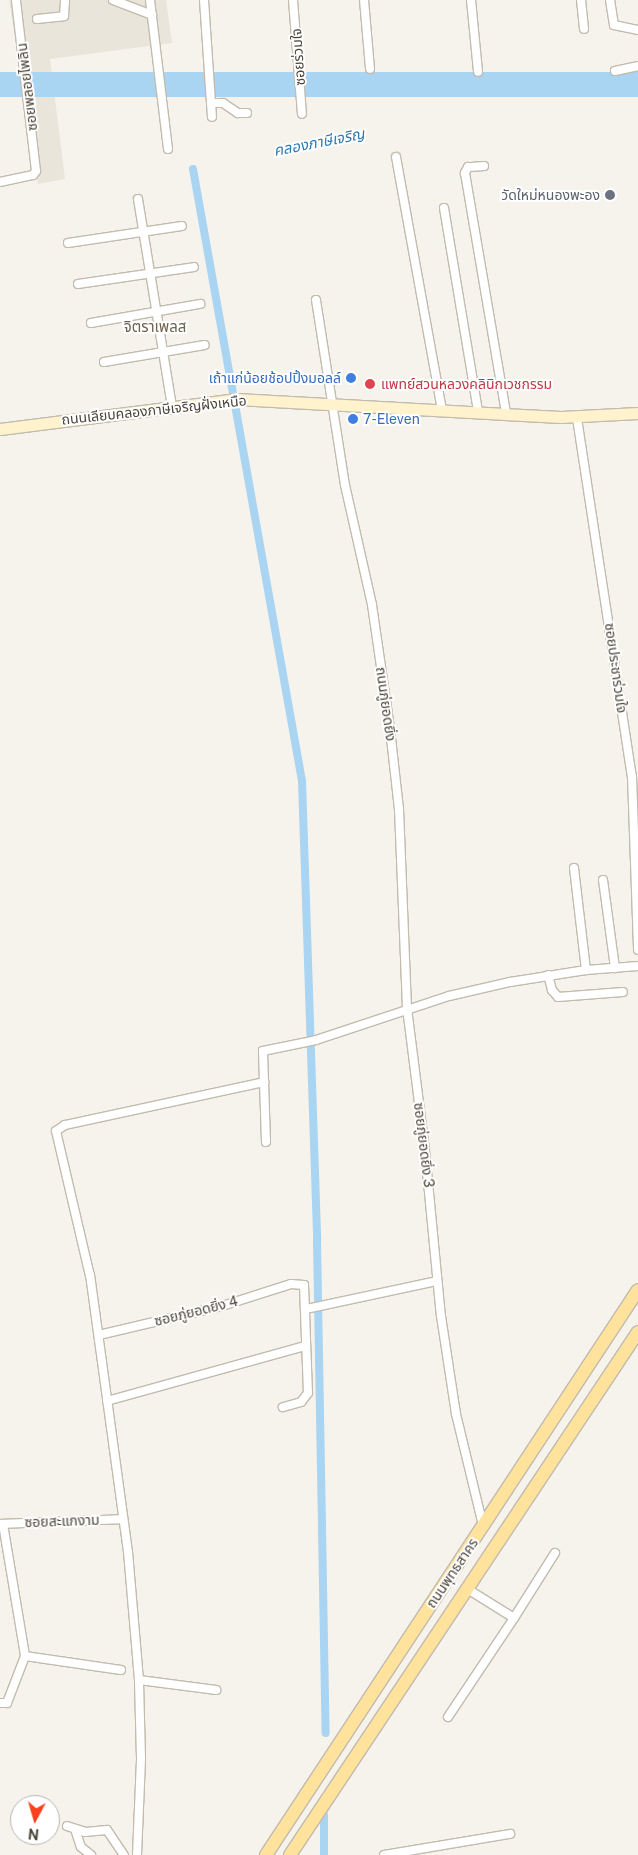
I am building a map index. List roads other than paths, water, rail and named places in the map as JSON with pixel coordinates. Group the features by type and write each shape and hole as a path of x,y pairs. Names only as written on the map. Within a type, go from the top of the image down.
{"main road":[{"name":"ถนนเลียบคลองภาษีเจริญฝั่งเหนือ","path":"0,429 232,399 577,418 638,413"},
{"name":"ถนนพุทธสาคร","path":"266,1855 638,1290"},
{"name":"ถนนพุทธสาคร","path":"290,1855 638,1332"}],"street":[{"name":"ซอยพลอยไพลิน","path":"0,182 34,174 16,0"},
{"path":"37,19 64,16 65,0"},
{"path":"113,0 152,15"},
{"path":"150,0 168,149"},
{"path":"204,0 212,117"},
{"name":"ซอยร่วมใจ","path":"293,0 302,114"},
{"path":"364,0 370,69"},
{"path":"471,0 478,72"},
{"path":"581,0 584,29"},
{"path":"610,0 614,25 638,30"},
{"path":"615,71 638,66"},
{"path":"211,103 223,103 238,113 247,113"},
{"path":"396,157 442,410"},
{"path":"484,166 468,167 466,173 506,413"},
{"path":"138,199 172,406"},
{"path":"444,208 478,412"},
{"path":"68,243 182,226"},
{"path":"78,284 194,267"},
{"name":"ถนนภู่ยอดยิ่ง","path":"316,300 346,484 372,605 390,729 399,809 407,1008"},
{"path":"91,323 158,313 200,304"},
{"path":"104,362 205,345"},
{"name":"ซอยประชาร่วมใจ","path":"577,418 632,776 638,950"},
{"path":"574,868 586,970"},
{"path":"603,880 615,968"},
{"path":"266,1142 263,1051 316,1040 407,1008 449,996 548,975 638,966"},
{"path":"548,975 552,990 558,997 623,992"},
{"name":"ซอยภู่ยอดยิ่ง 3","path":"407,1008 437,1281 456,1414 484,1526"},
{"path":"137,1855 142,1758 139,1680 123,1519 90,1276 56,1131 65,1125 264,1082"},
{"path":"283,1407 306,1399 306,1309 437,1281"},
{"name":"ซอยภู่ยอดยิ่ง 4","path":"99,1335 222,1306 291,1284 304,1285 306,1309"},
{"path":"107,1401 305,1346"},
{"name":"ซอยสะแกงาม","path":"2,1524 123,1519"},
{"path":"0,1703 7,1702 25,1656 2,1524"},
{"path":"448,1717 555,1553"},
{"path":"466,1588 514,1618"},
{"path":"25,1656 121,1670"},
{"path":"139,1680 216,1690"},
{"path":"91,1855 81,1847 71,1828 107,1830 123,1855"},
{"path":"384,1855 510,1834"}],"water":[{"path":"0,72 638,72 638,97 0,97"}],"waterway":[{"path":"193,169 302,781 317,1241 326,1733"},
{"path":"324,1815 324,1855"}],"place":[{"name":"วัดใหม่หนองพะอง","path":"610,195"},
{"name":"เถ้าแก่น้อยช้อปปิ้งมอลล์","path":"351,378"},
{"name":"แพทย์สวนหลวงคลินิกเวชกรรม","path":"370,384"},
{"name":"7-Eleven","path":"353,419"}],"district":[{"name":"จิตราเพลส","path":"155,327"}],"water label":[{"name":"คลองภาษีเจริญ","path":"319,142"}]}
